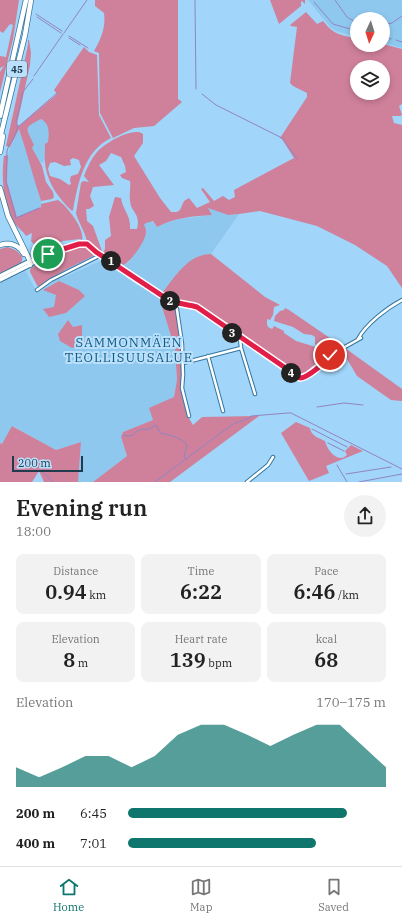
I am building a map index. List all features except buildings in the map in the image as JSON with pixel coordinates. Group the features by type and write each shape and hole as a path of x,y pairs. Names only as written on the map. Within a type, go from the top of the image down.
{"highway":[{"name":"45","path":"0,116 20,33 26,0"},
{"name":"45","path":"0,138 32,0"},
{"path":"0,152 4,123"},
{"path":"0,188 8,216 29,263"},
{"path":"0,245 8,244 18,247 29,263"}],"main road":[{"path":"0,276 29,263"},
{"path":"0,280 29,263"}],"street":[{"path":"29,263 54,252 84,243 167,299 176,303 188,304 197,307 300,378 303,378 319,368 325,358 361,338"},
{"path":"38,290 57,277 101,255"},
{"path":"357,340 362,332 372,322 402,300"},
{"path":"176,303 183,363 182,388 189,416"},
{"path":"240,338 241,348 255,394"},
{"path":"183,363 241,348"},
{"path":"208,356 223,411"},
{"path":"247,482 268,465 273,457"}],"shaded area":[{"path":"0,0 19,0 13,39 0,92 0,72 4,66 0,68 0,56 6,57 13,25 10,24 3,33 0,31"},
{"path":"95,0 178,0 178,99 182,102 154,126 134,128 113,138 100,113 99,53 94,51 102,33 104,13 95,6"},
{"path":"270,0 305,0 305,4 302,1 301,6 279,24"},
{"path":"308,0 402,0 402,48 390,45 390,12 350,12 350,35 336,31 330,27"},
{"path":"306,12 317,24 323,21 335,32 350,37 350,52 390,52 390,46 402,49 402,104 399,106 402,115 392,116 394,123 402,125 402,288 387,266 355,245 317,226 260,211 228,215 208,208 212,215 177,220 157,227 153,221 146,223 144,225 146,235 138,251 123,265 103,253 105,249 105,240 111,236 109,217 115,197 121,198 128,216 130,229 137,229 138,220 131,205 130,181 122,178 120,175 126,172 125,166 121,157 111,153 106,161 99,165 114,185 93,187 90,196 94,206 86,209 87,221 93,226 102,251 101,252 87,241 76,213 81,183 83,181 89,182 84,176 96,153 120,136 133,132 143,134 143,143 134,156 160,198 171,212 177,212 180,210 184,201 189,198 197,208 210,202 201,189 203,188 214,201 223,196 229,200 235,197 234,190 294,158 280,138 307,97 307,93 290,83 297,27 290,25"},
{"path":"29,40 31,53 30,65 17,124 19,126 57,94 54,90 84,47 89,52 97,55 99,115 111,138 94,151 88,159 80,179 72,211 56,192 47,175 45,163 45,144 48,142 49,132 44,121 41,119 31,124 28,131 34,145 32,148 42,166 46,182 53,192 54,197 52,199 41,201 19,129 10,147 6,146","holes":["73,158 79,160 81,167 78,174 71,176 71,184 69,185 60,179 50,176 48,169 50,163 55,162 64,166 71,165 70,160"]},
{"path":"41,119 46,121 49,130 48,142 45,144 45,159 43,163 39,162 32,148 33,145 28,132 29,125"},
{"path":"18,129 33,171 42,206 17,218 7,182 8,155"},
{"path":"8,155 7,182 17,217 41,207 41,204 58,200 66,207 78,224 81,230 82,240 63,241 40,251 31,241 32,233 26,236 16,225 11,217 5,200 3,182 4,156"},
{"path":"208,208 228,215 239,214 211,254 199,256 185,265 162,293 123,265 128,263 140,247 146,231 144,225 146,223 152,221 157,227 179,219 212,215"},
{"path":"83,246 92,250 93,256 65,270 38,287 30,272 30,269 55,255"},
{"path":"7,247 20,254 22,260 18,266 0,275 0,249"},
{"path":"211,254 265,297 280,305 274,307 273,315 270,320 267,319 268,327 272,329 274,326 284,331 284,333 296,341 319,348 315,344 315,337 312,335 304,334 293,327 274,321 275,316 280,311 284,310 285,308 289,310 343,347 325,355 329,357 345,348 402,389 402,401 391,400 357,376 347,359 342,355 338,356 336,360 325,365 319,361 302,375 198,305 172,300 162,293 189,262 203,255"},
{"path":"100,261 104,261 137,285 147,288 159,297 175,349 177,380 174,398 150,408 153,420 123,432 121,438 127,456 93,482 78,482 81,442 56,450 13,426 2,444 0,443 0,283 26,271 37,293 55,280"},
{"path":"59,281 79,290 85,296 66,313 49,317 43,309 54,307 56,295 43,290"},
{"path":"159,297 175,307 182,347 183,399 188,416 193,425 202,417 259,416 170,482 93,482 127,456 121,437 123,432 153,420 149,408 174,397 177,380 175,349"},
{"path":"68,320 73,327 82,325 82,335 86,343 72,348 60,341 58,334"},
{"path":"296,422 310,428 314,435 325,441 330,452 337,457 340,458 347,455 345,451 351,445 363,451 326,466 329,473 309,481 281,433"},
{"path":"12,426 56,450 81,442 78,482 44,482 39,471 32,482 0,482 0,443 2,444"}],"waterway":[{"path":"64,33 87,0"},
{"path":"195,0 196,89"},
{"path":"335,0 347,17 350,19"},
{"path":"314,2 333,24 350,29"},
{"path":"36,14 62,31"},
{"path":"390,23 402,16"},
{"path":"37,17 61,33"},
{"path":"34,76 63,34"},
{"path":"69,36 88,48"},
{"path":"69,38 80,45"},
{"path":"396,40 402,42"},
{"path":"33,79 22,93 16,121 18,127 7,151 6,181 16,218 39,208"},
{"path":"18,127 57,93"},
{"path":"202,94 216,105 282,138 297,159"},
{"path":"317,407 344,403 363,405"},
{"path":"155,482 233,424 250,418 251,416 288,413 291,413 402,469"},
{"path":"123,436 133,435 137,431 143,429 147,430 156,425 160,433 178,438 187,445 184,457 186,459"},
{"path":"312,429 347,447"},
{"path":"328,443 344,451"},
{"path":"47,464 42,471 53,482"},
{"path":"337,465 347,482"},
{"path":"346,474 391,467"},
{"path":"359,482 402,474"}],"district":[{"name":"SAMMONMÄEN TEOLLISUUSALUE","path":"129,350"}],"route":[{"path":"48,254 79,244 87,244 96,252 167,299 176,303 188,304 197,307 300,378 303,378 319,368 325,358 330,355"}]}
